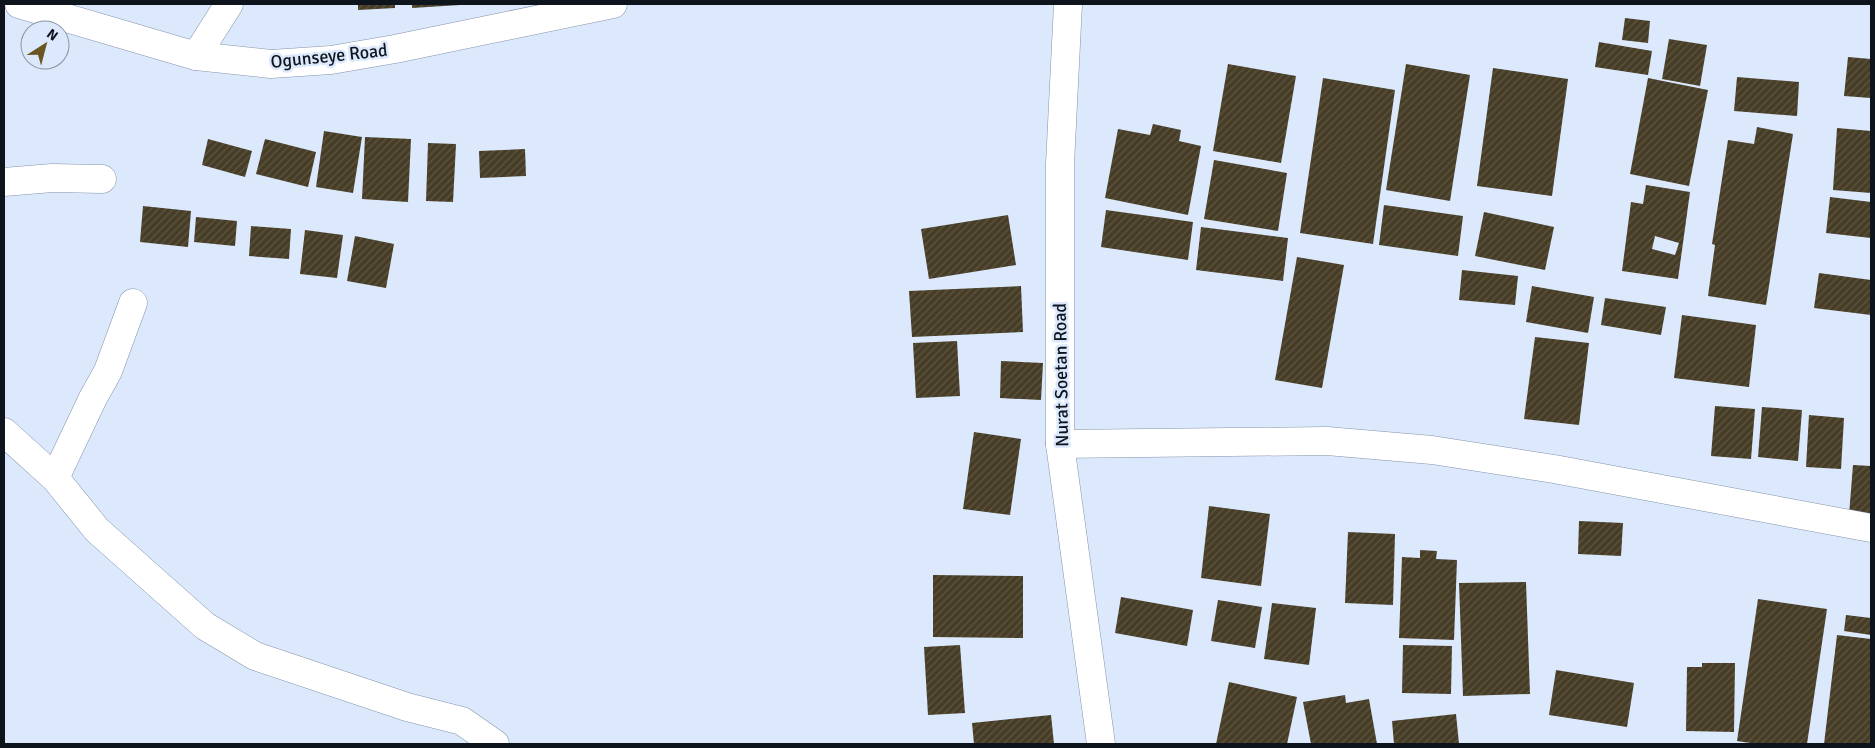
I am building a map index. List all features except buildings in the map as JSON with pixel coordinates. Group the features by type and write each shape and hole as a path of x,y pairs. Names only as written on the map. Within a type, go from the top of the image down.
{"street":[{"name":"Ogunseye Road","path":"18,4 196,56 270,64 331,60 395,49 613,4"},
{"path":"196,56 229,4"},
{"name":"Nurat Soetan Road","path":"1068,4 1060,164 1060,444 1102,744"},
{"path":"4,182 52,178 102,179"},
{"path":"56,478 93,398 108,371 133,303"},
{"path":"4,432 56,478 96,530 205,626 255,656 407,707 462,720 495,744"},
{"path":"1060,444 1326,441 1432,450 1554,469 1871,528"}]}
